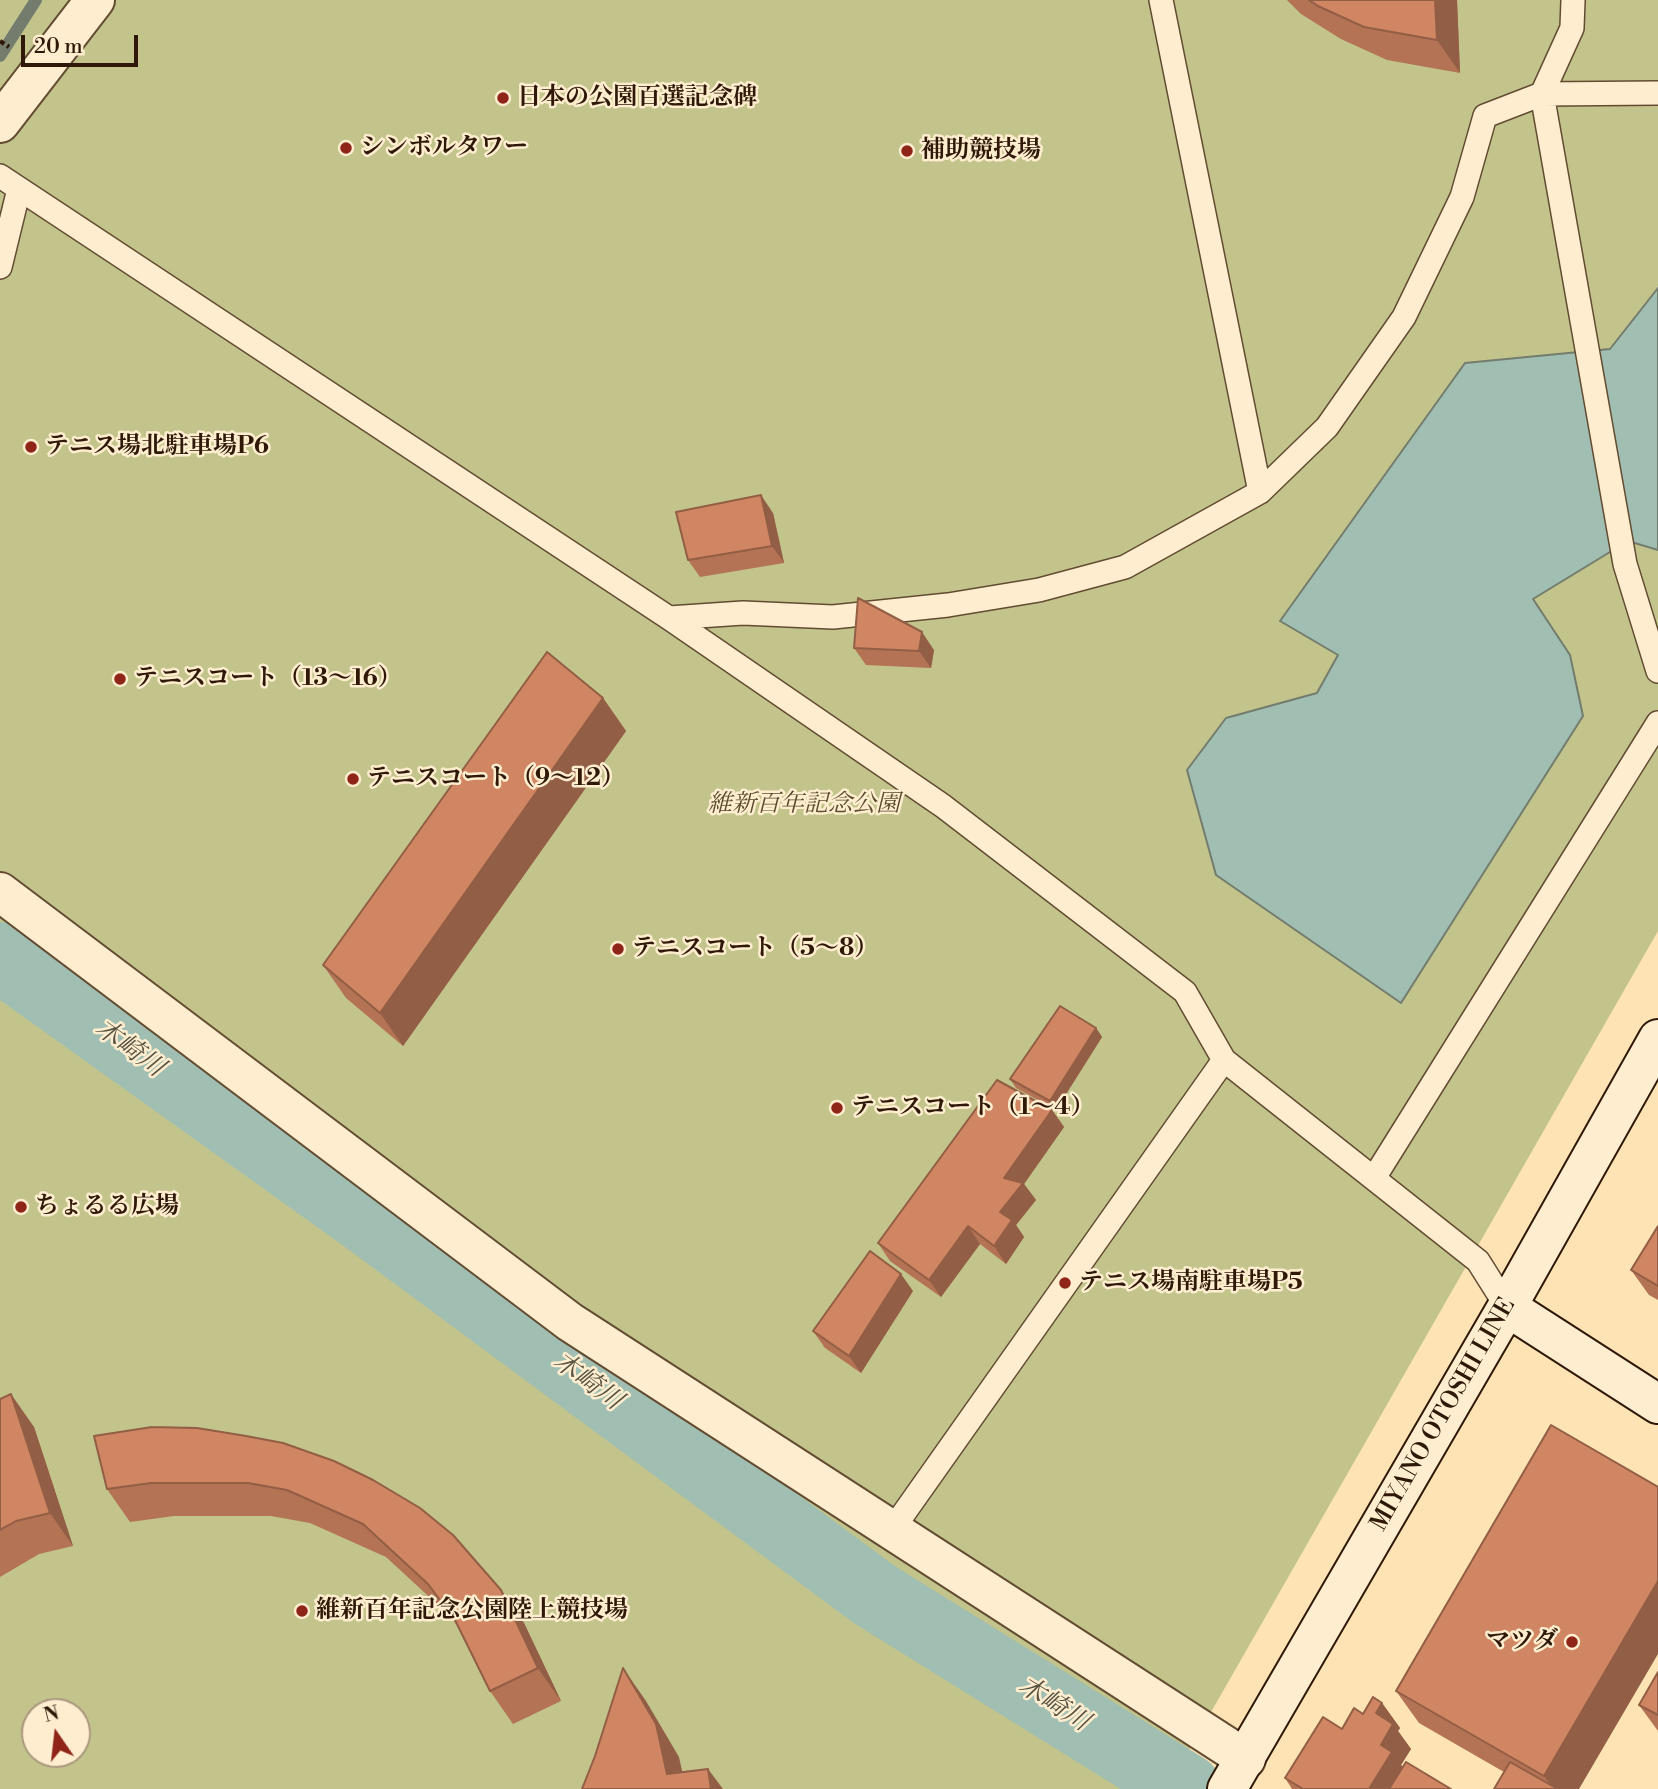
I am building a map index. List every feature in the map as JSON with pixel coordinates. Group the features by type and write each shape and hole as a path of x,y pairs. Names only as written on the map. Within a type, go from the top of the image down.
{"street":[{"path":"0,123 95,0"},
{"path":"0,892 570,1322 892,1530 1236,1774"},
{"name":"MIYANO OTOSHI LINE","path":"1236,1774 1507,1307 1658,1039"},
{"path":"1507,1307 1658,1404"}],"lane":[{"path":"1161,0 1259,492"},
{"path":"1573,0 1572,28 1542,94 1625,564 1658,671"},
{"path":"669,618 743,612 833,617 948,605 1039,590 1125,567 1259,492 1327,427 1404,317 1462,197 1485,116 1542,94 1658,93"},
{"path":"0,267 9,183 669,618 943,806 1185,992 1224,1060 1479,1261 1507,1307"},
{"path":"1374,1178 1658,723"},
{"path":"892,1530 1224,1060"}],"green space":[{"name":"維新百年記念公園","path":"0,0 1658,0 1658,931 1167,1789 0,1789"}],"shaded area":[{"path":"1658,288 1658,550 1628,541 1533,599 1570,655 1583,716 1401,1003 1216,875 1187,770 1226,718 1317,693 1338,655 1280,621 1465,363 1610,349"}],"building":[{"path":"1309,0 1435,0 1437,40 1364,27"},
{"path":"761,495 772,546 688,560 676,512"},
{"path":"858,598 922,632 919,651 854,648"},
{"path":"547,652 603,698 380,1013 323,965"},
{"path":"1060,1006 1096,1028 1050,1101 1010,1079"},
{"path":"997,1080 1052,1110 1004,1178 1023,1183 1000,1212 1012,1220 994,1246 968,1226 929,1280 878,1243"},
{"path":"1658,1226 1658,1286 1631,1270"},
{"path":"870,1251 901,1274 849,1356 813,1331"},
{"path":"11,1394 50,1513 16,1521 0,1530 0,1399"},
{"path":"1551,1425 1658,1487 1658,1581 1544,1776 1396,1691"},
{"path":"152,1427 197,1428 283,1443 334,1461 420,1508 453,1535 501,1590 538,1668 490,1691 455,1620 428,1584 363,1524 287,1490 248,1483 151,1483 107,1489 94,1436"},
{"path":"623,1668 656,1724 667,1774 708,1769 711,1789 582,1789"},
{"path":"1658,1672 1658,1715 1639,1705"},
{"path":"1373,1697 1382,1703 1376,1713 1393,1724 1381,1745 1392,1752 1369,1789 1303,1789 1285,1778 1323,1717 1342,1729 1354,1708 1363,1714"},
{"path":"1406,1762 1451,1789 1389,1789"},
{"path":"1510,1762 1558,1789 1494,1789"}],"waterway":[{"path":"0,56 36,0"},
{"name":"木崎川","path":"0,957 362,1216 875,1595 1187,1789"}],"place":[{"name":"日本の公園百選記念碑","path":"503,98"},
{"name":"シンボルタワー","path":"346,148"},
{"name":"補助競技場","path":"907,151"},
{"name":"テニス場北駐車場P6","path":"31,447"},
{"name":"テニスコート（13～16）","path":"120,679"},
{"name":"テニスコート（9～12）","path":"353,779"},
{"name":"テニスコート（5～8）","path":"618,949"},
{"name":"テニスコート（1～4）","path":"837,1108"},
{"name":"ちょるる広場","path":"21,1207"},
{"name":"テニス場南駐車場P5","path":"1065,1283"},
{"name":"維新百年記念公園陸上競技場","path":"302,1611"},
{"name":"マツダ","path":"1572,1642"}]}
